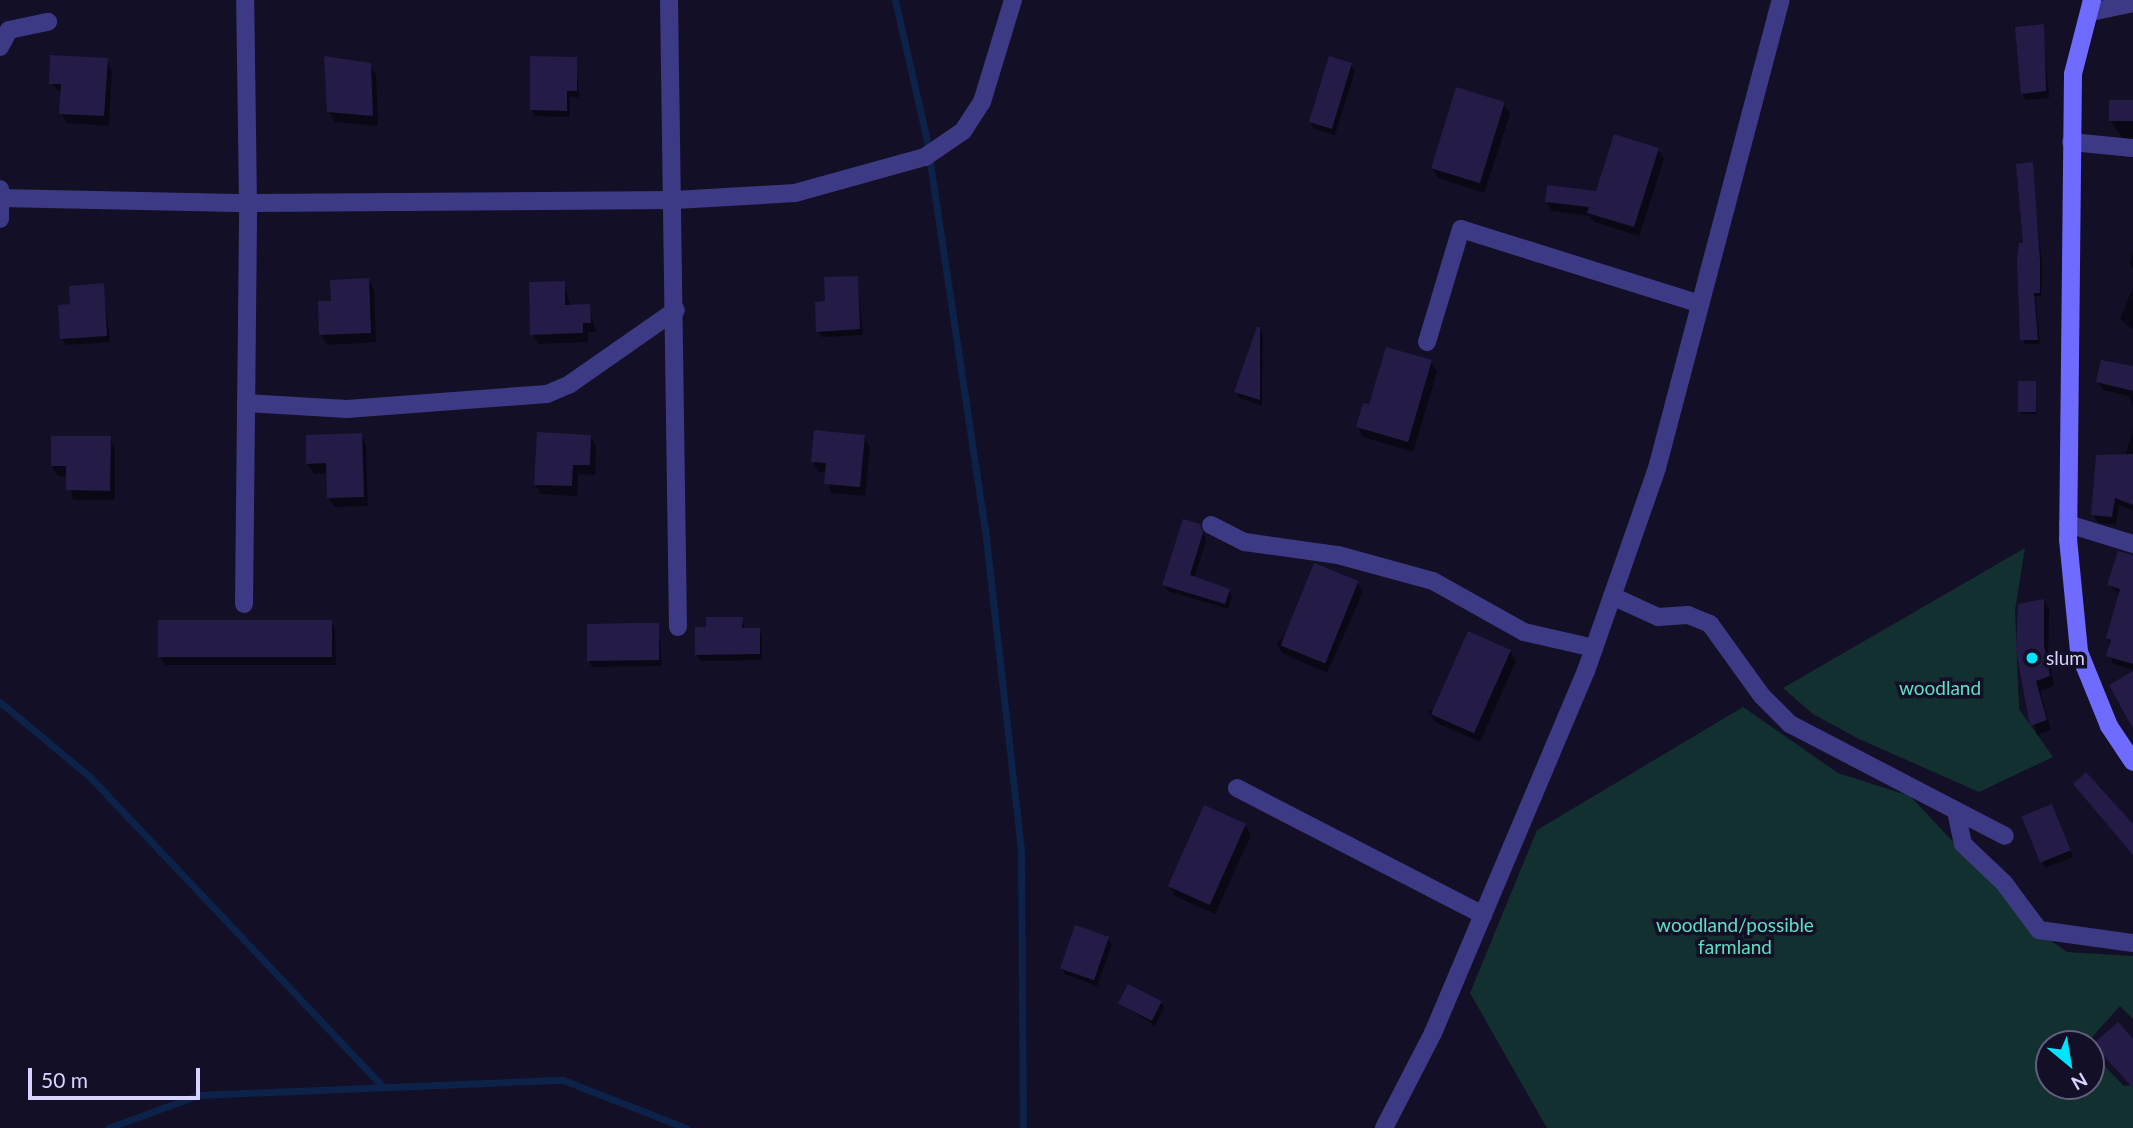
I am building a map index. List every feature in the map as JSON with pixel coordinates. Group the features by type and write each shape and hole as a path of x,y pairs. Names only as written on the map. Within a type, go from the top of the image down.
{"main road":[{"path":"2092,6 2073,74 2068,524 2079,652 2109,726 2133,762"}],"street":[{"path":"244,604 248,203 245,0"},
{"path":"669,0 675,200 678,627"},
{"path":"0,198 248,203 675,200 795,193 925,157 974,118 1013,0"},
{"path":"1384,1128 1433,1033 1594,648 1657,468 1781,0"},
{"path":"2092,6 2133,3"},
{"path":"0,47 9,30 48,22"},
{"path":"2071,142 2133,148"},
{"path":"0,189 0,219"},
{"path":"1427,342 1461,229 1700,304"},
{"path":"246,402 347,409 547,394 570,384 676,310"},
{"path":"2068,524 2133,544"},
{"path":"1211,525 1245,542 1338,555 1433,581 1524,632 1594,648"},
{"path":"1612,596 1658,617 1688,615 1710,624 1762,696 1790,724 2005,836"},
{"path":"1237,788 1483,915"},
{"path":"1955,811 1963,844 2004,883 2039,930 2133,943"}],"green space":[{"name":"woodland","path":"2025,548 2015,610 2019,709 2053,757 1979,792 1859,739 1813,714 1783,688"},
{"name":"woodland/possible farmland","path":"1743,707 1838,773 1910,796 2036,930 2067,952 2133,956 2133,1019 2120,1006 2099,1030 2035,1030 2035,1100 2105,1100 2105,1066 2124,1086 2133,1085 2133,1128 1547,1128 1470,993 1537,830"}],"building":[{"path":"2044,24 2046,91 2021,94 2015,27"},
{"path":"50,55 108,58 104,116 59,114 61,84 49,84"},
{"path":"324,56 371,63 373,116 327,112"},
{"path":"530,56 577,57 577,91 567,91 567,111 530,110"},
{"path":"1329,56 1352,63 1332,129 1309,122"},
{"path":"1456,87 1505,102 1480,183 1431,168"},
{"path":"2109,100 2133,100 2133,121 2109,121"},
{"path":"1614,134 1659,148 1634,227 1587,213 1589,207 1545,202 1547,185 1596,191"},
{"path":"2033,162 2040,260 2040,293 2034,293 2038,340 2020,340 2017,260 2019,243 2023,243 2016,164"},
{"path":"858,276 860,329 816,332 815,302 825,301 824,277"},
{"path":"369,278 371,333 319,335 318,301 331,301 330,280"},
{"path":"565,281 565,305 590,304 591,323 583,323 583,333 530,335 529,282"},
{"path":"104,283 107,336 60,339 58,305 70,304 69,286"},
{"path":"1257,327 1260,327 1260,400 1234,392"},
{"path":"1386,347 1432,360 1408,442 1356,427 1363,403 1369,404"},
{"path":"2101,360 2133,366 2133,391 2096,382"},
{"path":"2018,381 2036,381 2036,412 2018,412"},
{"path":"814,430 865,435 860,487 824,484 826,463 811,462"},
{"path":"537,432 591,435 590,465 573,465 572,486 534,485"},
{"path":"362,433 364,497 327,498 326,463 306,464 306,435"},
{"path":"51,436 111,436 110,491 66,490 66,466 51,466"},
{"path":"2133,454 2133,505 2115,498 2112,517 2091,515 2096,455"},
{"path":"1183,519 1200,524 1203,533 1190,575 1230,589 1225,604 1162,585"},
{"path":"2118,551 2133,555 2133,664 2106,656 2111,640 2106,638 2120,589 2107,585"},
{"path":"1314,563 1359,581 1325,664 1281,646"},
{"name":"slum","path":"2044,599 2044,645 2050,676 2036,681 2047,720 2030,726 2016,650 2018,604"},
{"path":"706,617 743,617 742,628 760,628 760,654 695,655 695,627 706,627"},
{"path":"158,620 332,620 332,657 158,657"},
{"path":"659,623 659,660 587,661 587,624"},
{"path":"1468,631 1511,650 1474,733 1431,714"},
{"path":"2133,671 2133,729 2109,685"},
{"path":"2086,772 2133,824 2133,855 2073,784"},
{"path":"2052,804 2071,850 2040,863 2021,816"},
{"path":"1204,805 1246,824 1210,905 1168,886"},
{"path":"1075,925 1109,937 1094,980 1060,968"},
{"path":"1128,984 1162,1001 1152,1021 1118,1004"},
{"path":"2118,1022 2133,1039 2133,1088 2105,1057 2105,1033"}],"waterway":[{"path":"895,0 926,136 985,529 1021,852 1023,1128"},
{"path":"0,702 90,777 383,1087"},
{"path":"108,1128 198,1095 563,1080 686,1128"}],"place":[{"name":"slum","path":"2032,658"}]}
